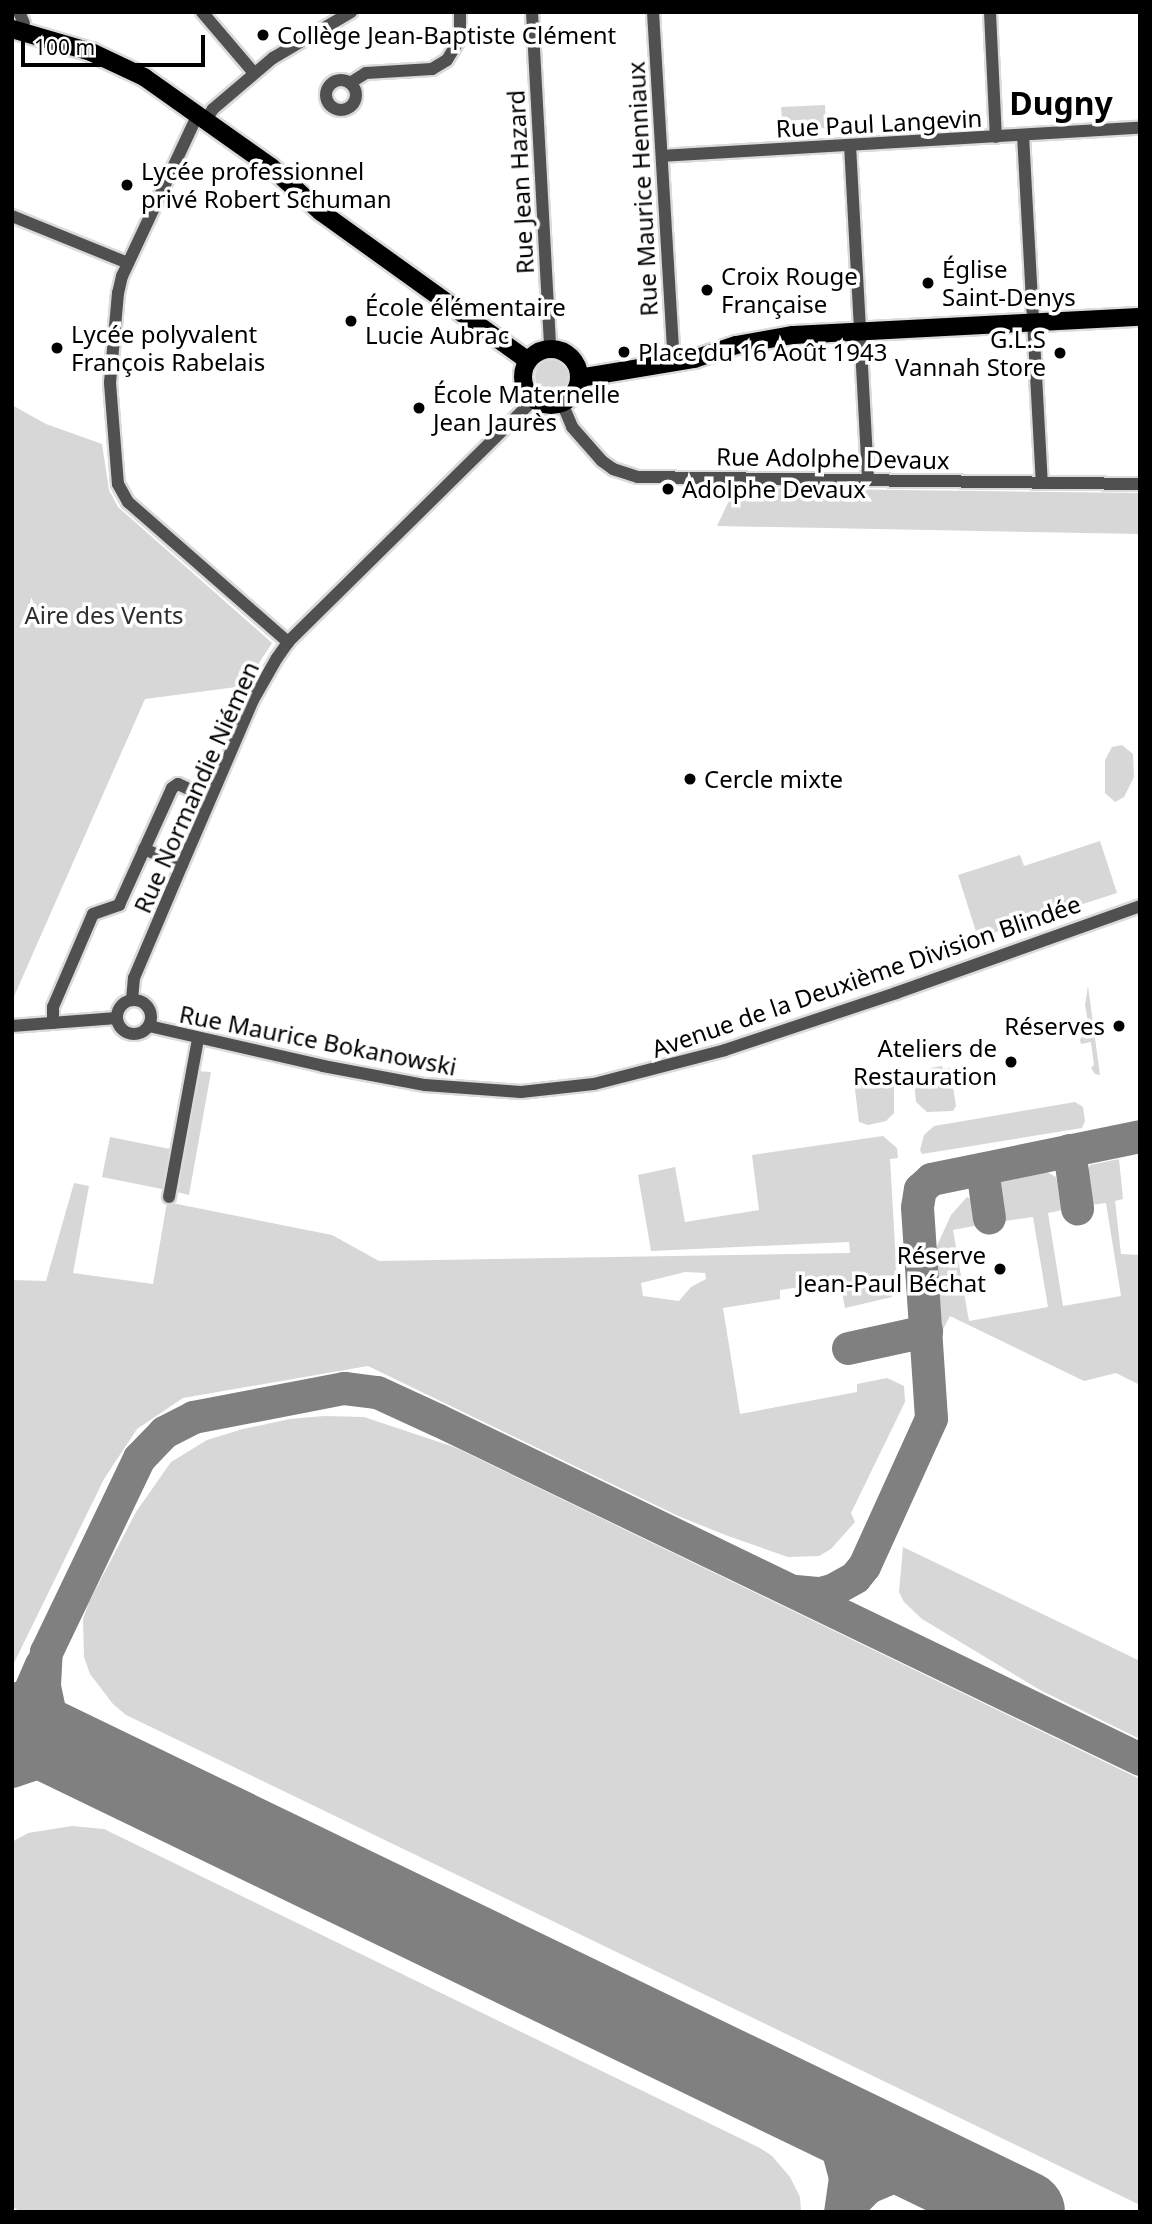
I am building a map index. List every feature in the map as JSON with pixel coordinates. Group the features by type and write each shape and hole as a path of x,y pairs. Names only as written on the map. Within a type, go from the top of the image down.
{"main road":[{"path":"17,21 53,39 122,65 202,117 271,167 321,212 528,361"},
{"path":"579,378 674,363 736,345 769,341 788,346 832,341 851,333 1140,317"},
{"path":"550,349 568,355 578,369 576,390 562,403 546,404 534,399 525,383 528,361 537,353 550,349"}],"street":[{"path":"202,12 254,73"},
{"path":"288,642 123,496 118,484 112,434 110,383 118,293 128,263 202,117 254,73 296,43 351,12"},
{"path":"350,83 366,74 432,69 447,60 460,38 460,12"},
{"name":"Rue Jean Hazard","path":"531,12 550,349"},
{"name":"Rue Maurice Henniaux","path":"653,12 674,363"},
{"path":"990,12 996,137"},
{"name":"Rue Paul Langevin","path":"662,156 1140,128"},
{"path":"1023,135 1042,481"},
{"path":"850,145 851,333 868,480"},
{"path":"12,216 128,263"},
{"name":"Rue Normandie Niémen","path":"132,1000 134,978 253,700 288,642 534,399"},
{"name":"Rue Adolphe Devaux","path":"562,403 580,439 613,469 646,478 1140,484"},
{"path":"54,1023 53,1007 93,914 118,905 172,788 178,784 210,799"},
{"path":"144,849 182,865"},
{"name":"Avenue de la Deuxième Division Blindée","path":"521,1092 606,1081 724,1051 1140,906"},
{"path":"132,1000 143,1002 150,1010 149,1026 141,1033 129,1034 120,1027 117,1018 120,1009 132,1000"},
{"path":"12,1026 117,1018"},
{"name":"Rue Maurice Bokanowski","path":"149,1026 198,1039 425,1085 521,1092"},
{"path":"169,1197 198,1039"}],"green space":[{"path":"825,105 826,128 783,130 781,107"},
{"path":"552,360 564,365 569,377 564,389 552,394 540,389 535,377 540,365"},
{"name":"Aire des Vents","path":"12,405 46,424 102,444 109,490 118,507 272,643 244,686 145,699 12,1001"},
{"path":"735,488 1140,493 1140,534 717,526"},
{"path":"1122,745 1133,754 1134,777 1124,797 1115,802 1105,793 1105,760 1112,747"},
{"path":"1100,841 1117,893 978,938 958,875 1020,855 1024,866"},
{"path":"1088,986 1100,1075 1095,1074 1091,1068 1094,1065 1091,1042 1081,1044 1080,1040 1088,1022 1085,1005"},
{"path":"942,1066 943,1069 950,1068 956,1106 953,1111 927,1112 916,1102 913,1071"},
{"path":"197,1071 211,1072 189,1195 177,1192 176,1185 191,1120"},
{"path":"894,1074 894,1113 886,1121 868,1125 859,1122 854,1081"},
{"path":"1075,1102 1083,1107 1085,1121 1082,1128 922,1154 920,1150 924,1135 934,1126"},
{"path":"883,1136 897,1148 898,1158 890,1159 897,1280 892,1297 845,1308 840,1281 780,1290 780,1299 723,1308 740,1414 857,1392 857,1384 887,1378 904,1386 905,1402 851,1513 855,1522 831,1549 819,1556 788,1557 728,1536 678,1516 368,1366 183,1398 137,1429 104,1479 12,1667 12,1280 46,1281 74,1183 89,1186 73,1273 153,1284 167,1202 332,1235 379,1261 850,1253 849,1242 651,1251 638,1175 675,1167 685,1222 759,1210 752,1155","holes":["685,1272 705,1273 706,1279 691,1287 679,1301 643,1296 641,1283"]},
{"path":"110,1137 175,1150 167,1190 102,1177"},
{"path":"1119,1159 1123,1199 1115,1201 1121,1254 1140,1255 1140,1385 1116,1373 1084,1381 950,1316 940,1335 933,1263 935,1250 951,1215 967,1197 975,1201 979,1225 953,1230 969,1321 1048,1307 1033,1217 1005,1221 1004,1210 997,1211 993,1187 998,1180 1047,1172 1056,1177 1062,1210 1048,1213 1063,1306 1121,1296 1106,1203 1090,1205 1086,1177 1090,1165"},
{"path":"364,1417 454,1447 1140,1779 1140,2205 126,1715 113,1704 90,1674 84,1657 83,1619 89,1602 136,1512 171,1462 207,1440 243,1429 290,1419"},
{"path":"903,1547 1140,1661 1140,1739 1040,1690 922,1619 904,1602 899,1592"},
{"path":"72,1826 104,1829 760,2148 772,2156 790,2177 800,2197 801,2212 22,2212 12,2207 12,1842 28,1833"}],"taxiway":[{"path":"795,1591 820,1593 832,1590 855,1577 864,1566 931,1418 917,1207 920,1189 931,1179 1140,1136"},
{"path":"1069,1150 1077,1208"},
{"path":"982,1169 989,1218"},
{"path":"848,1348 926,1331"},
{"path":"107,1767 74,1745 51,1719 44,1685 46,1652 139,1458 164,1432 193,1417 344,1388 377,1392 438,1420 1140,1759"},
{"path":"12,1731 41,1664"},
{"path":"12,1771 53,1757 77,1758 97,1764"},
{"path":"784,2096 817,2119 836,2144 845,2177 840,2212"},
{"path":"843,2212 868,2187 899,2174 935,2174 971,2186"}],"runway":[{"path":"12,1723 1024,2212"}],"place":[{"name":"Collège Jean-Baptiste Clément","path":"263,35"},
{"name":"Lycée professionnel privé Robert Schuman","path":"127,185"},
{"name":"Église Saint-Denys","path":"928,283"},
{"name":"Croix Rouge Française","path":"707,290"},
{"name":"École élémentaire Lucie Aubrac","path":"351,321"},
{"name":"Lycée polyvalent François Rabelais","path":"57,348"},
{"name":"Place du 16 Août 1943","path":"624,352"},
{"name":"G.L.S Vannah Store","path":"1060,353"},
{"name":"École Maternelle Jean Jaurès","path":"419,408"},
{"name":"Adolphe Devaux","path":"668,489"},
{"name":"Cercle mixte","path":"690,779"},
{"name":"Réserves","path":"1119,1026"},
{"name":"Ateliers de Restauration","path":"1011,1062"},
{"name":"Réserve Jean-Paul Béchat","path":"1000,1269"}],"district":[{"name":"Dugny","path":"1061,103"}]}
